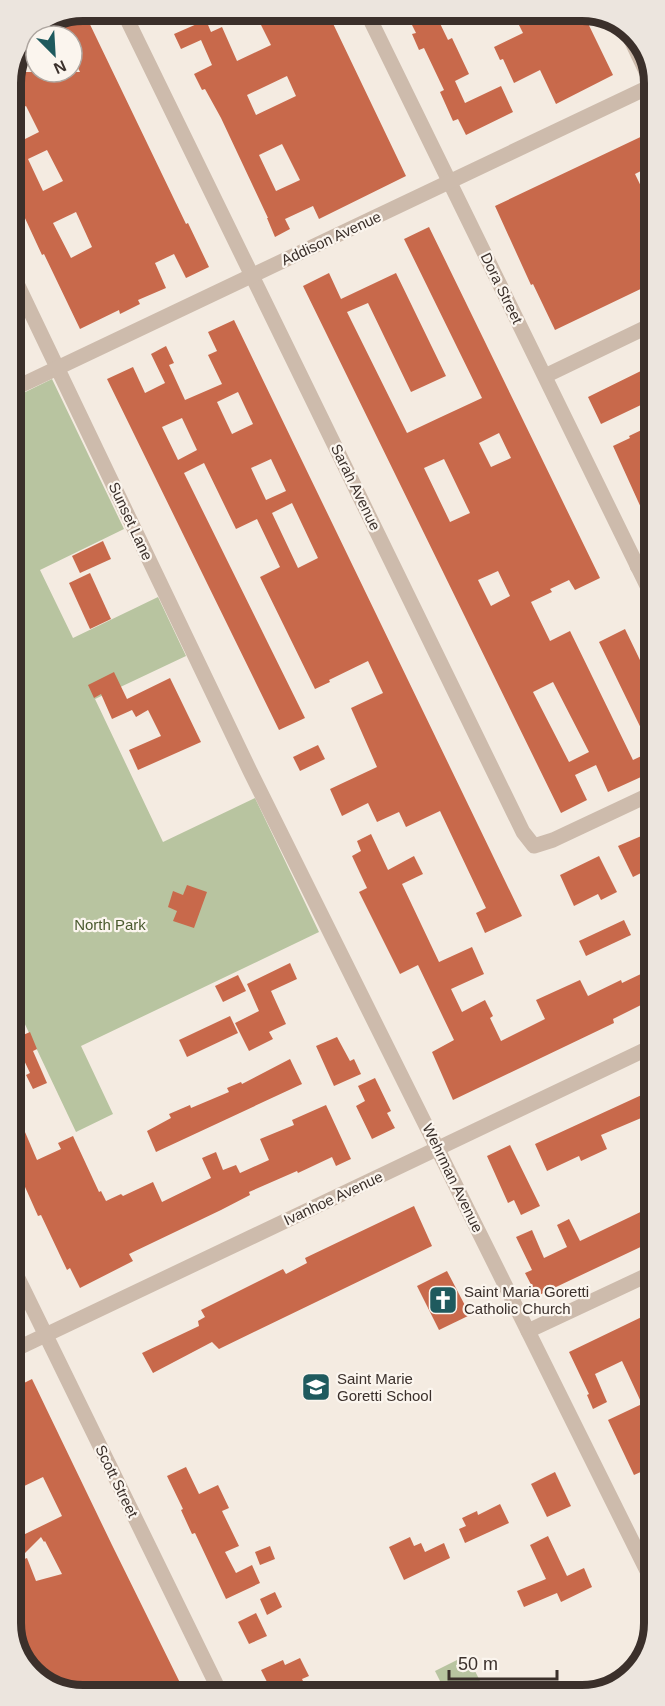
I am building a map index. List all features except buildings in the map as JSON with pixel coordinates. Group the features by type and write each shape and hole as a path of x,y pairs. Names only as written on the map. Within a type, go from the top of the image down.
{"street":[{"name":"Sarah Avenue","path":"128,21 523,832 534,846 553,840 644,797"},
{"name":"Dora Street","path":"371,21 644,579"},
{"name":"Addison Avenue","path":"21,385 644,87"},
{"name":"Sunset Lane","path":"21,292 250,771"},
{"path":"545,376 644,328"},
{"path":"638,566 644,563"},
{"name":"Wehrman Avenue","path":"250,771 644,1565"},
{"name":"Ivanhoe Avenue","path":"21,1346 644,1050"},
{"path":"528,1331 644,1277"},
{"name":"Scott Street","path":"21,1284 217,1685"}],"green space":[{"name":"North Park","path":"52,379 124,529 40,570 73,638 158,597 186,656 95,699 163,842 255,798 319,932 81,1046 113,1114 76,1132 21,1016 21,394"},
{"path":"467,1655 482,1685 442,1685 435,1671"}],"place":[{"name":"Saint Maria Goretti Catholic Church","path":"443,1300"},
{"name":"Saint Marie Goretti School","path":"316,1387"}]}
